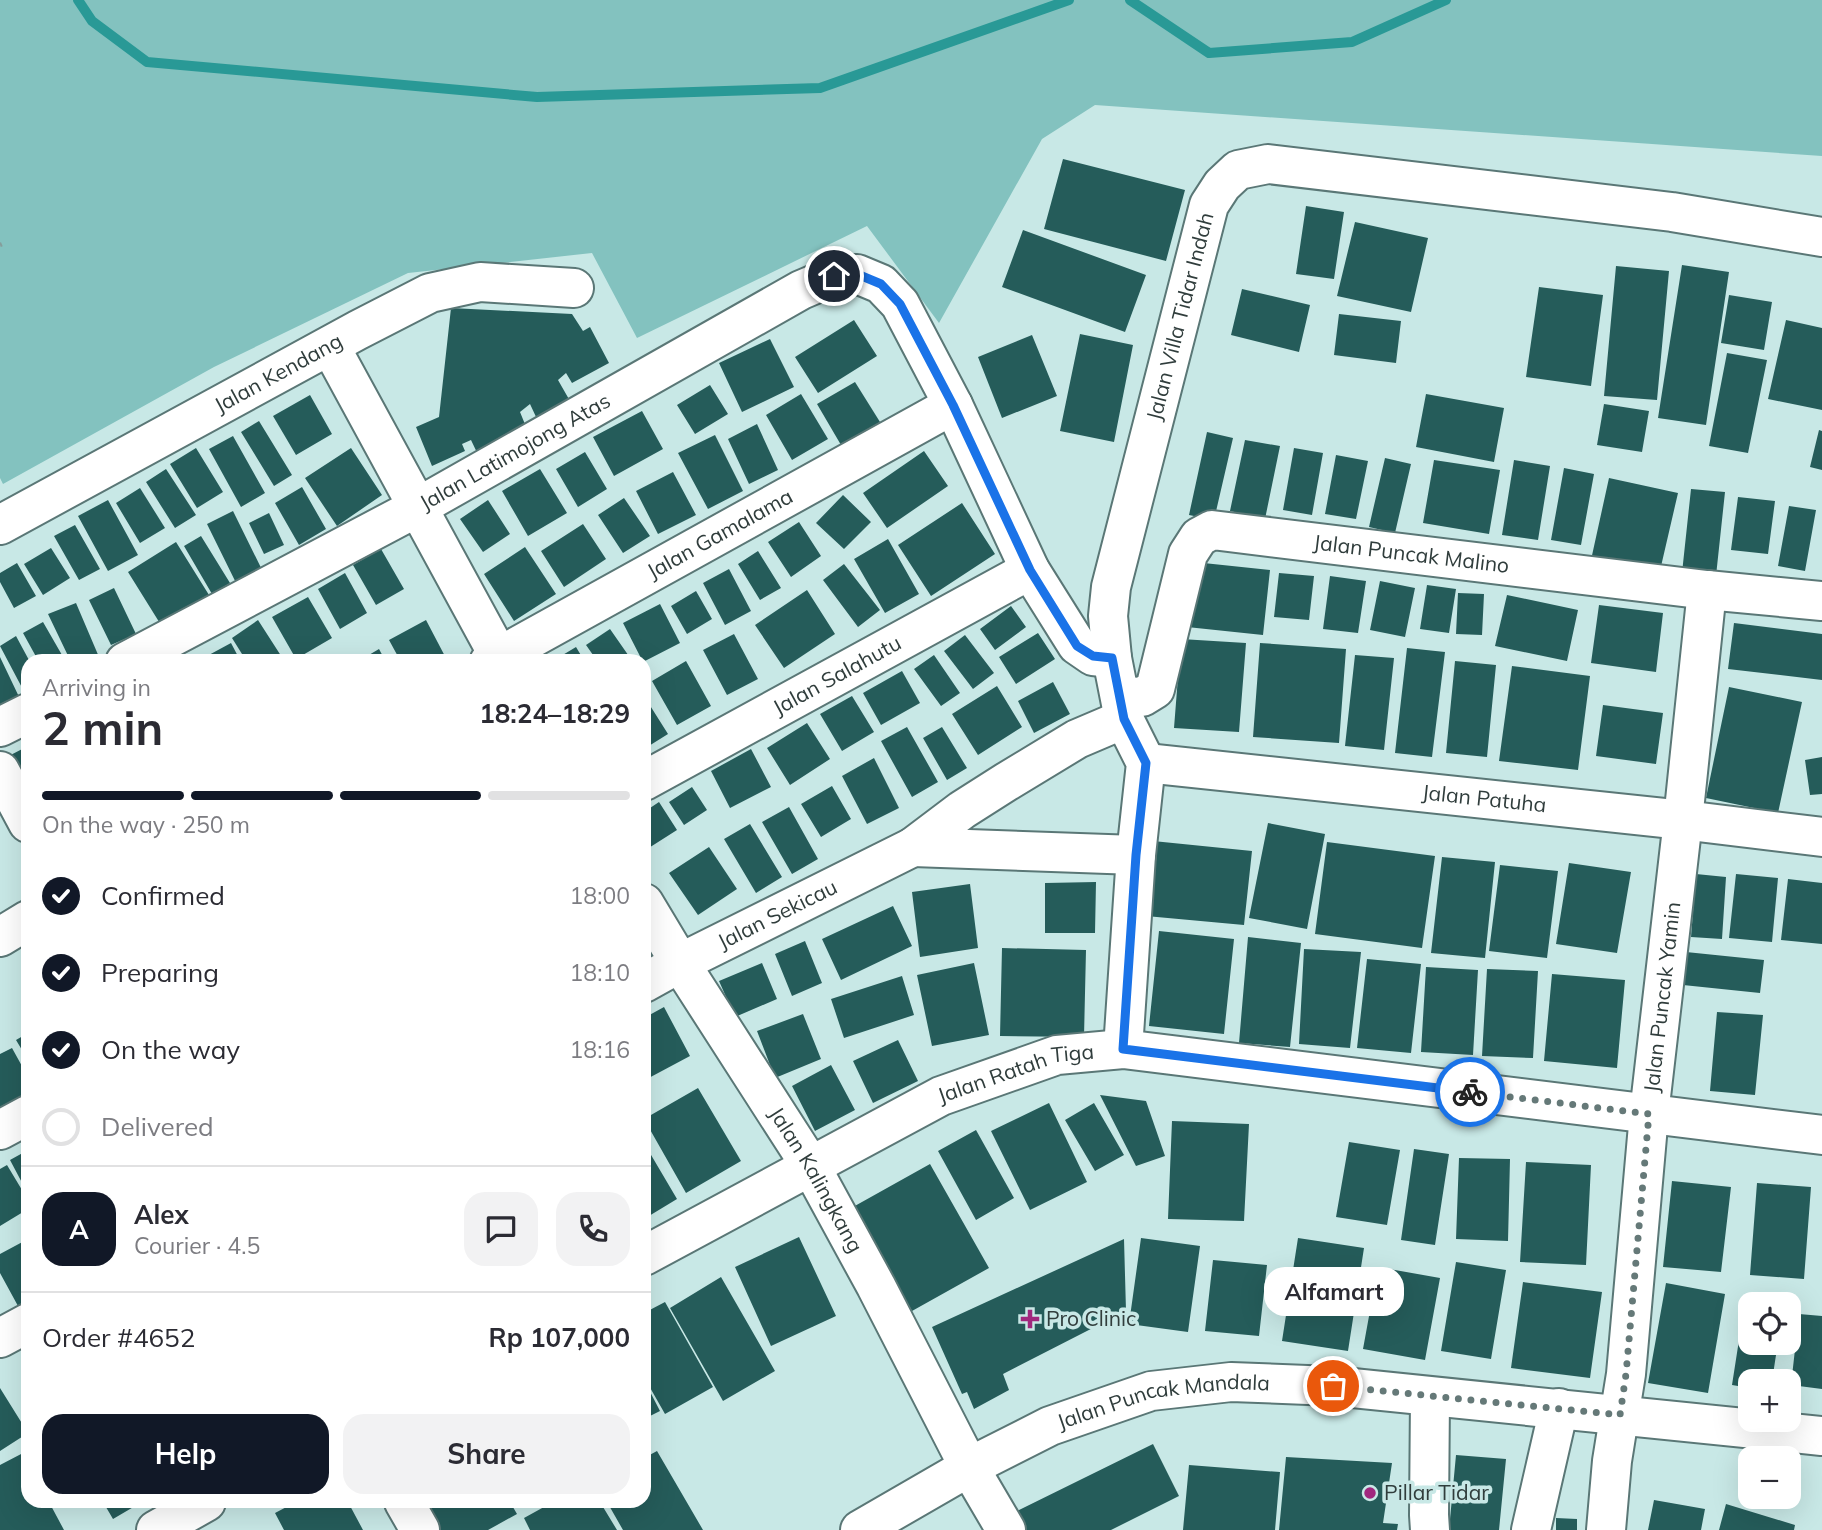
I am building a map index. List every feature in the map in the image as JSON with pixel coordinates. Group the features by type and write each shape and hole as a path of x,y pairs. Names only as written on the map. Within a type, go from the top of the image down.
{"street":[{"name":"Jalan Villa Tidar Indah","path":"1146,763 1122,708 1112,658 1108,616 1111,587 1209,205 1222,185 1238,170 1268,164 1672,212 1822,237"},
{"name":"Jalan Latimojong Atas","path":"140,654 418,507 802,290 834,276 857,274 881,284 900,304 953,405"},
{"name":"Jalan Kendang","path":"0,525 430,293 480,282 574,288"},
{"path":"330,346 494,654"},
{"path":"953,405 1030,570 1077,646 1093,656 1112,658"},
{"name":"Jalan Gamalama","path":"508,654 953,405"},
{"name":"Jalan Puncak Malino","path":"1122,708 1155,689 1188,554 1199,537 1212,530 1707,590 1822,601"},
{"name":"Jalan Salahutu","path":"651,776 1030,570"},
{"name":"Jalan Puncak Yamin","path":"1606,1530 1612,1461 1626,1374 1649,1114 1707,590"},
{"name":"Jalan Sekicau","path":"651,979 913,847 962,810 1122,708"},
{"path":"0,727 21,716"},
{"path":"1123,1049 1136,855 1146,763"},
{"name":"Jalan Patuha","path":"1146,763 1822,837"},
{"path":"0,771 21,810"},
{"path":"913,847 1136,855"},
{"name":"Jalan Kalingkang","path":"651,915 810,1166 1006,1530"},
{"path":"0,937 21,924"},
{"name":"Jalan Ratah Tiga","path":"651,1252 942,1096 1057,1055 1123,1049 1822,1135"},
{"path":"0,1130 21,1119"},
{"path":"0,1338 21,1328"},
{"name":"Jalan Puncak Mandala","path":"860,1530 970,1466 1050,1426 1151,1391 1231,1382 1333,1386 1620,1415"},
{"path":"1430,1397 1430,1530"},
{"path":"1531,1530 1559,1408"},
{"path":"1620,1415 1822,1436"},
{"path":"156,1530 194,1508"},
{"path":"407,1508 420,1530"}],"shaded area":[{"path":"0,0 1822,0 1822,156 1095,105 1042,139 939,323 867,226 637,338 592,253 408,273 214,367 3,484 0,478"}],"building":[{"path":"1063,159 1185,190 1166,261 1044,229"},
{"path":"1306,206 1344,212 1334,279 1296,274"},
{"path":"1355,222 1428,238 1411,312 1337,296"},
{"path":"1023,230 1146,275 1125,332 1002,287"},
{"path":"1682,265 1729,272 1706,425 1658,418"},
{"path":"1616,266 1669,271 1657,400 1604,396"},
{"path":"1539,287 1603,295 1591,386 1526,377"},
{"path":"1242,289 1310,305 1299,352 1231,335"},
{"path":"1729,295 1772,302 1764,350 1721,343"},
{"path":"451,308 572,314 583,331 590,327 609,363 572,383 566,373 558,380 570,401 537,419 530,404 520,412 531,439 481,461 471,440 462,444 465,451 432,466 416,427 439,417"},
{"path":"1339,314 1401,321 1396,363 1334,355"},
{"path":"854,320 877,356 818,393 795,357"},
{"path":"1786,320 1822,328 1822,410 1768,399"},
{"path":"1080,334 1133,345 1114,442 1060,431"},
{"path":"1032,335 1057,396 1002,418 978,357"},
{"path":"770,339 794,387 742,412 719,363"},
{"path":"1727,353 1767,360 1748,453 1709,446"},
{"path":"855,382 880,422 841,445 817,404"},
{"path":"710,385 728,414 695,434 677,405"},
{"path":"801,394 828,439 792,460 766,415"},
{"path":"1426,394 1504,408 1494,462 1416,447"},
{"path":"310,395 332,434 296,455 273,416"},
{"path":"1604,404 1649,411 1642,452 1597,445"},
{"path":"642,411 663,449 614,476 593,437"},
{"path":"259,421 292,475 274,486 241,432"},
{"path":"757,424 778,470 749,484 728,439"},
{"path":"1819,430 1822,431 1822,470 1810,467"},
{"path":"1207,432 1233,438 1214,520 1189,515"},
{"path":"715,435 743,491 708,509 678,453"},
{"path":"233,436 265,493 241,507 209,449"},
{"path":"1245,440 1280,446 1265,519 1230,511"},
{"path":"196,448 223,492 197,508 170,464"},
{"path":"351,448 382,495 337,526 305,478"},
{"path":"1294,448 1323,453 1312,515 1283,510"},
{"path":"924,451 948,486 887,528 863,493"},
{"path":"585,452 607,489 578,507 556,469"},
{"path":"1336,455 1368,461 1356,519 1325,514"},
{"path":"1385,458 1411,464 1395,533 1369,527"},
{"path":"1434,460 1500,470 1489,534 1423,523"},
{"path":"1514,460 1550,466 1538,540 1502,535"},
{"path":"1564,468 1594,474 1581,545 1551,540"},
{"path":"166,469 196,515 175,528 146,482"},
{"path":"540,469 567,513 528,536 502,491"},
{"path":"673,472 696,515 658,534 636,491"},
{"path":"1609,478 1678,493 1659,575 1591,560"},
{"path":"302,487 326,529 299,545 275,503"},
{"path":"140,488 165,528 140,543 116,503"},
{"path":"1691,489 1725,492 1716,576 1682,573"},
{"path":"843,495 871,522 844,549 816,523"},
{"path":"1738,497 1775,501 1768,554 1731,550"},
{"path":"624,498 650,536 623,553 598,515"},
{"path":"108,500 138,555 108,571 78,516"},
{"path":"488,500 510,534 483,552 460,519"},
{"path":"962,503 995,554 931,596 898,545"},
{"path":"1789,506 1816,510 1805,571 1778,566"},
{"path":"233,511 268,582 242,595 207,524"},
{"path":"269,513 284,545 264,554 249,523"},
{"path":"799,522 821,556 791,577 768,542"},
{"path":"583,524 606,559 564,587 541,551"},
{"path":"75,525 100,569 79,580 54,536"},
{"path":"201,536 230,583 212,594 184,546"},
{"path":"888,539 919,594 885,613 854,559"},
{"path":"176,542 209,595 161,625 128,572"},
{"path":"525,547 556,594 514,621 484,574"},
{"path":"51,548 70,578 43,595 24,564"},
{"path":"381,549 404,589 376,605 353,565"},
{"path":"758,551 781,588 760,600 738,564"},
{"path":"1194,562 1270,570 1263,635 1187,627"},
{"path":"17,563 36,596 14,608 0,582 0,573"},
{"path":"844,564 880,610 858,627 823,580"},
{"path":"729,569 751,611 725,625 703,583"},
{"path":"345,573 367,613 340,629 318,589"},
{"path":"1279,573 1314,576 1309,620 1274,617"},
{"path":"1330,576 1366,581 1358,633 1323,629"},
{"path":"1380,581 1415,588 1405,637 1370,630"},
{"path":"1427,585 1456,589 1449,633 1420,629"},
{"path":"114,588 136,634 111,645 89,600"},
{"path":"807,590 835,634 784,668 755,625"},
{"path":"696,591 712,619 687,634 671,606"},
{"path":"1458,593 1484,594 1482,635 1456,634"},
{"path":"1507,595 1578,610 1567,661 1495,646"},
{"path":"308,597 332,638 305,654 293,654 272,617"},
{"path":"76,603 98,654 67,654 48,614"},
{"path":"660,604 680,643 651,658 651,654 639,654 623,623"},
{"path":"1599,605 1663,613 1656,672 1591,663"},
{"path":"1011,606 1026,627 995,650 980,629"},
{"path":"258,620 280,654 242,654 232,638"},
{"path":"426,620 444,654 397,654 389,640"},
{"path":"43,622 61,654 35,654 23,633"},
{"path":"1734,623 1822,634 1822,680 1728,669"},
{"path":"610,629 627,654 592,654 586,645"},
{"path":"1038,633 1055,659 1016,684 999,657"},
{"path":"734,634 758,679 727,695 703,650"},
{"path":"965,635 994,673 973,689 944,651"},
{"path":"16,636 26,654 21,654 21,686 0,646"},
{"path":"1181,639 1246,643 1239,732 1174,728"},
{"path":"231,643 237,654 211,654"},
{"path":"1260,643 1346,649 1339,743 1253,737"},
{"path":"576,647 580,654 564,654"},
{"path":"1407,648 1445,652 1432,757 1395,753"},
{"path":"934,655 960,693 941,706 914,669"},
{"path":"1355,655 1394,658 1384,750 1345,746"},
{"path":"0,657 21,701 0,711"},
{"path":"686,661 711,706 677,725 652,681"},
{"path":"1455,661 1496,665 1487,757 1446,753"},
{"path":"1512,666 1590,676 1578,770 1499,761"},
{"path":"902,671 920,703 881,725 863,693"},
{"path":"1053,682 1070,714 1034,733 1018,701"},
{"path":"997,686 1022,727 978,755 952,714"},
{"path":"1729,687 1802,702 1778,813 1706,798"},
{"path":"852,696 874,732 842,751 820,714"},
{"path":"1603,705 1663,713 1656,764 1596,756"},
{"path":"651,707 668,734 651,745"},
{"path":"807,723 830,759 790,785 767,748"},
{"path":"907,727 938,782 912,797 881,741"},
{"path":"942,727 967,768 947,780 923,738"},
{"path":"751,749 771,787 730,808 711,771"},
{"path":"21,750 21,800 1,760"},
{"path":"1822,757 1822,794 1810,795 1805,760"},
{"path":"874,758 899,808 867,824 842,776"},
{"path":"832,786 851,819 821,837 801,804"},
{"path":"692,787 707,810 684,825 669,802"},
{"path":"659,802 677,830 651,847 651,807"},
{"path":"789,807 818,859 792,874 762,822"},
{"path":"1268,823 1325,834 1307,929 1249,918"},
{"path":"750,824 782,877 756,893 724,839"},
{"path":"1153,841 1252,851 1244,925 1146,916"},
{"path":"1327,842 1435,856 1422,948 1315,934"},
{"path":"709,847 737,889 698,915 669,873"},
{"path":"1442,857 1495,862 1485,958 1431,953"},
{"path":"1569,863 1631,872 1617,953 1556,944"},
{"path":"1500,865 1558,871 1547,958 1489,951"},
{"path":"1696,874 1726,877 1722,939 1691,937"},
{"path":"1736,874 1778,878 1772,942 1729,938"},
{"path":"1788,879 1822,883 1822,944 1781,940"},
{"path":"1096,882 1095,933 1045,933 1045,883"},
{"path":"970,884 978,948 920,957 912,892"},
{"path":"893,906 912,946 841,980 822,939"},
{"path":"1159,931 1234,939 1224,1034 1149,1026"},
{"path":"1248,937 1301,943 1290,1047 1239,1043"},
{"path":"805,941 822,983 792,996 775,954"},
{"path":"1002,948 1086,950 1084,1037 1000,1036"},
{"path":"1304,949 1361,952 1350,1048 1299,1044"},
{"path":"1686,952 1764,960 1760,993 1683,985"},
{"path":"1367,959 1421,964 1411,1053 1357,1048"},
{"path":"762,963 777,999 735,1017 719,981"},
{"path":"974,963 989,1035 932,1046 917,975"},
{"path":"1426,967 1478,970 1473,1055 1421,1052"},
{"path":"1487,969 1538,971 1533,1058 1482,1056"},
{"path":"1552,974 1625,980 1617,1068 1544,1061"},
{"path":"902,976 914,1015 844,1038 831,999"},
{"path":"664,1007 690,1056 651,1077 651,1014"},
{"path":"1717,1012 1763,1015 1755,1095 1710,1091"},
{"path":"803,1014 821,1059 775,1078 757,1031"},
{"path":"898,1040 918,1081 873,1103 853,1061"},
{"path":"12,1048 21,1064 21,1100 0,1112 0,1054"},
{"path":"831,1065 855,1110 815,1131 792,1086"},
{"path":"698,1088 741,1161 686,1193 651,1131 651,1115"},
{"path":"1100,1095 1146,1101 1165,1156 1136,1166"},
{"path":"1049,1103 1087,1182 1030,1210 991,1131"},
{"path":"1094,1103 1124,1155 1095,1171 1065,1120"},
{"path":"1172,1121 1249,1124 1244,1221 1168,1219"},
{"path":"976,1130 1014,1198 976,1220 938,1151"},
{"path":"1349,1142 1400,1150 1387,1225 1336,1217"},
{"path":"1414,1149 1449,1154 1435,1245 1401,1240"},
{"path":"21,1154 21,1181 10,1160"},
{"path":"651,1155 677,1199 651,1215"},
{"path":"1459,1158 1510,1159 1508,1241 1456,1239"},
{"path":"1526,1162 1591,1165 1586,1265 1520,1262"},
{"path":"930,1164 989,1268 912,1311 853,1207"},
{"path":"7,1165 21,1188 21,1213 0,1226 0,1169"},
{"path":"1672,1181 1731,1187 1721,1272 1663,1267"},
{"path":"1757,1183 1811,1187 1804,1279 1750,1275"},
{"path":"799,1237 836,1316 771,1346 735,1267"},
{"path":"1141,1238 1200,1246 1188,1332 1129,1324"},
{"path":"1298,1238 1364,1248 1348,1351 1282,1341"},
{"name":"Pro Clinic","path":"1124,1239 1126,1311 1003,1374 1009,1390 974,1409 967,1392 962,1394 932,1327"},
{"path":"21,1243 21,1312 0,1273 0,1254"},
{"path":"1213,1260 1267,1265 1259,1336 1205,1331"},
{"path":"1456,1262 1506,1270 1491,1359 1441,1351"},
{"path":"1378,1267 1440,1278 1425,1360 1363,1349"},
{"path":"721,1277 775,1371 723,1401 670,1308"},
{"path":"1523,1282 1602,1292 1590,1378 1511,1368"},
{"path":"1666,1283 1725,1294 1708,1393 1648,1383"},
{"path":"665,1302 713,1387 665,1414 651,1389 651,1309"},
{"path":"1801,1314 1822,1316 1822,1389 1801,1386 1801,1369 1793,1369 1794,1355 1801,1355"},
{"path":"1738,1346 1738,1355 1776,1355 1774,1369 1738,1369 1738,1386 1732,1385"},
{"path":"0,1388 21,1422 21,1438 0,1451"},
{"path":"651,1394 660,1411 651,1416"},
{"path":"1153,1444 1179,1496 1111,1530 1014,1530 1007,1516"},
{"path":"657,1451 703,1530 623,1530 610,1508 651,1508 651,1454"},
{"path":"21,1454 21,1508 52,1508 64,1530 0,1530 0,1465"},
{"path":"1456,1455 1506,1459 1499,1530 1449,1530"},
{"path":"1286,1457 1392,1463 1383,1523 1398,1524 1397,1530 1279,1530"},
{"path":"1189,1465 1280,1472 1275,1530 1183,1530"},
{"path":"1654,1500 1705,1509 1701,1530 1648,1530"},
{"path":"1726,1504 1795,1525 1794,1530 1719,1530"},
{"path":"107,1508 132,1508 113,1519"},
{"path":"285,1508 351,1508 363,1530 284,1530 275,1513"},
{"path":"411,1508 514,1508 517,1514 488,1530 424,1530"},
{"path":"542,1508 604,1508 617,1530 530,1530 524,1518"},
{"path":"1556,1518 1577,1519 1577,1530 1556,1530"}],"waterway":[{"path":"78,0 92,21 147,62 537,97 820,88 1069,0"},
{"path":"1130,0 1209,53 1352,42 1446,0"}],"way so far":[{"path":"1333,1386 1620,1415 1649,1114 1470,1092"}],"place":[{"name":"Pro Clinic","path":"1030,1319"},
{"name":"Alfamart","path":"1333,1386"},
{"name":"Pillar Tidar","path":"1370,1493"}],"route":[{"path":"834,276 857,274 881,284 900,304 953,405 1030,570 1077,646 1093,656 1112,658 1124,719 1146,763 1136,855 1123,1049 1470,1092"}]}
